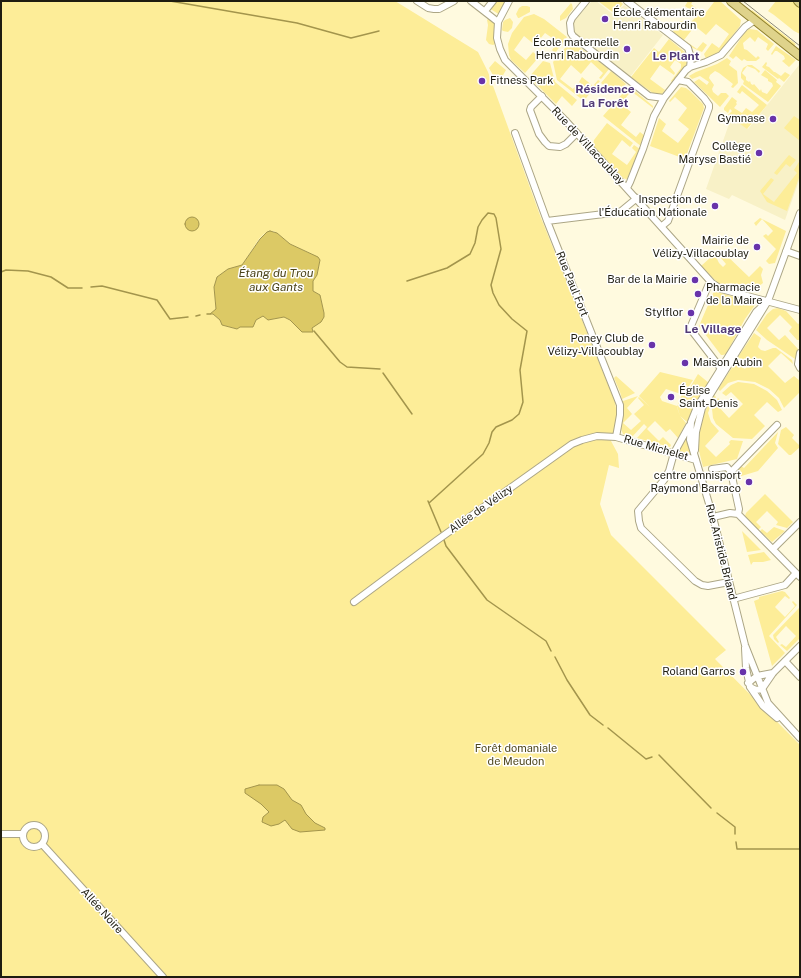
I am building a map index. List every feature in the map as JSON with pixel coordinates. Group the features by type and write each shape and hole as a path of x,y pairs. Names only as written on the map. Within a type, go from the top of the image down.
{"main road":[{"path":"731,1 800,56"}],"street":[{"path":"417,1 428,8 439,9 454,1"},
{"path":"471,1 498,22 509,1"},
{"path":"485,11 493,1"},
{"path":"627,1 688,48 691,58 690,67"},
{"path":"582,2 570,23 571,33 573,36 649,96 664,98"},
{"path":"627,188 643,149 654,116 664,98 690,67 721,55 744,27 755,20"},
{"name":"Rue de Villacoublay","path":"498,22 497,38 503,56 509,64 577,133 712,283 720,289 800,310"},
{"path":"662,226 668,221 709,108 704,98 688,82 678,80"},
{"path":"542,96 530,110 539,134 545,142 549,146 560,147 577,133"},
{"name":"Rue Paul Fort","path":"515,133 547,222 620,405 620,415 616,436"},
{"path":"547,222 620,212 637,198"},
{"path":"768,301 786,251 798,226 800,213"},
{"path":"786,251 800,256"},
{"path":"712,283 708,286 691,326 692,331 723,370"},
{"name":"Rue Aristide Briand","path":"696,460 695,444 698,419 702,408 756,312 768,301"},
{"path":"800,353 798,357 800,368"},
{"name":"Rue Aristide Briand","path":"723,370 697,407 691,422 690,440 713,517 745,645 768,703 785,723"},
{"path":"691,422 674,453 669,471 664,480 638,511 641,528 695,581 702,585 708,586 729,582"},
{"path":"731,472 777,425"},
{"name":"Allée de Vélizy","path":"354,602 436,541 572,444 597,436 616,436"},
{"name":"Rue Michelet","path":"616,436 696,460"},
{"path":"712,469 727,467 731,472 739,509 738,514"},
{"path":"713,517 730,513 738,514 798,575 787,584 733,599"},
{"path":"773,550 800,522"},
{"name":"Rue Aristide Briand","path":"745,645 746,668 749,685"},
{"path":"749,685 756,690 762,689 773,673 800,646"},
{"path":"785,661 800,677"},
{"path":"749,685 757,676 773,673"},
{"path":"749,685 763,706 799,734"},
{"path":"34,825 44,830 46,836 42,844 37,847 30,846 25,841 23,834 28,827 34,825"},
{"path":"1,834 23,834"},
{"name":"Allée Noire","path":"42,844 163,977"}],"shaded area":[{"path":"592,1 596,1 614,15 624,5 663,35 630,77 574,32 574,21"},
{"name":"Collège Maryse Bastié","path":"799,65 800,178 785,220 732,195 729,199 706,189 729,124 734,119 748,129"}],"green space":[{"name":"Forêt domaniale de Meudon","path":"1,1 395,1 478,52 488,72 541,218 615,402 617,415 614,435 611,441 618,454 619,468 609,465 600,504 611,535 726,650 715,659 800,745 800,977 1,977","holes":["273,231 290,244 312,254 320,260 317,275 313,281 313,291 320,295 324,317 312,328 313,332 302,332 290,320 284,317 268,320 263,316 256,320 253,327 240,327 236,329 222,325 220,320 213,314 216,309 214,287 217,277 228,269 242,265 264,234"]},
{"path":"495,1 507,1 500,15 489,8"},
{"path":"598,1 620,1 623,4 615,14"},
{"path":"688,1 693,1 691,4 704,15 714,2 713,1 720,1 741,20 740,26 722,49 715,55 706,59 704,54 712,43 719,48 729,34 716,24 706,35 695,26 684,40 697,49 703,42 707,45 702,52 693,48 674,33 673,30 680,21 690,23 696,17 695,13 685,6"},
{"path":"776,1 795,1 800,6 800,34 794,31 768,11"},
{"path":"571,3 573,9 566,18 560,21 560,16"},
{"path":"522,6 530,7 530,12 518,18 516,14 519,8"},
{"path":"752,10 796,44 793,47 750,13"},
{"path":"534,14 544,19 567,37 555,53 552,50 558,42 545,33 535,45 524,36 514,50 526,60 533,52 539,57 525,73 511,60 508,44 512,33 524,17"},
{"path":"489,18 495,23 495,44 493,45 489,44 486,40 488,25 487,20"},
{"path":"510,18 513,22 512,28 508,32 503,31 503,22"},
{"path":"749,29 757,30 774,44 768,51 766,49 768,44 758,37 755,42 750,37 743,43 744,49 756,58 758,56 760,58 756,61 747,61 744,59 742,61 736,56 733,59 729,56 745,32"},
{"path":"669,39 686,53 688,62 673,83 671,81 681,68 681,64 675,60 670,67 675,73 674,75 660,65 650,79 665,90 662,94 654,94 631,77 654,48 659,52"},
{"path":"571,41 609,69 601,79 599,78 603,73 591,62 581,74 571,65 560,79 573,89 578,83 590,93 584,101 557,80 553,62"},
{"path":"776,46 796,60 789,67 782,61 785,59 784,56 777,51 775,51 772,55 771,54"},
{"path":"727,58 731,61 729,65 737,71 738,83 733,88 731,87 733,84 715,71 709,78 714,85 712,89 713,92 718,96 721,93 726,93 729,96 720,107 694,82 699,79 707,85 709,82 700,76 692,79 689,76"},
{"path":"495,61 506,70 498,84 489,68"},
{"path":"543,61 550,63 555,82 577,100 572,106 562,96 556,104 529,77"},
{"path":"766,62 766,66 781,76 785,72 790,75 784,82 779,78 778,79 762,67"},
{"path":"748,65 752,65 760,71 759,73 755,69 747,66 742,73 746,77 746,80 749,82 750,81 753,85 754,84 760,91 761,89 762,92 767,94 773,86 768,79 761,75 765,70 777,80 776,82 781,86 768,102 743,84 744,81 741,78 741,73 743,68"},
{"path":"611,71 626,84 617,95 601,83"},
{"path":"582,77 593,86 598,80 600,81 591,92 579,82"},
{"path":"742,85 767,105 747,129 728,115 732,111 730,109 728,113 724,110 732,97 737,101 734,108 742,113 746,108 752,112 759,105 742,91 740,94 737,92"},
{"path":"629,86 653,106 653,108 631,91 621,104 631,112 621,125 636,137 640,132 645,136 642,147 603,116"},
{"path":"681,87 690,91 703,104 704,108 685,159 650,146 659,118 666,124 662,131 678,143 689,129 678,120 687,108 675,97 670,102 669,101"},
{"path":"794,116 800,120 800,141 784,128"},
{"path":"607,123 633,143 630,147 622,140 612,154 627,165 636,152 632,148 634,145 640,149 627,179 621,178 593,147 594,140"},
{"path":"789,155 796,160 790,167 786,164 777,175 774,173"},
{"path":"799,162 800,175 787,211 767,202 760,191 771,178 774,180 763,194 774,202 797,173 794,170"},
{"path":"760,218 762,219 756,226 754,223"},
{"path":"762,219 786,231 775,263 769,264 766,261 776,249 763,236 766,234 768,236 773,231"},
{"path":"720,249 717,254 717,259 723,267 726,264 721,258 723,252 749,277 760,266 763,269 761,275 763,283 753,292 718,283 701,266"},
{"path":"714,291 750,302 755,305 745,319 726,354 723,355 721,355 699,326"},
{"path":"778,308 786,311 798,324 800,323 800,340 797,340 789,331 792,327 780,315 767,328 779,340 785,335 798,349 795,359 767,340 756,330 767,314 773,309"},
{"path":"754,333 761,338 758,347 761,350 765,351 776,348 792,360 793,364 781,353 768,366 785,383 794,376 800,381 800,392 784,408 779,398 769,389 755,382 738,380 728,383 720,391 718,389 735,363 745,369 749,364 738,357"},
{"path":"660,372 693,380 688,388 681,394 666,389 660,397 662,401 677,406 680,416 686,423 678,438 670,429 666,432 655,421 647,429 659,441 663,437 671,445 670,447 637,438 647,427 644,424 631,438 623,434 621,429 624,409 623,401 638,396 627,408 632,414 623,423 631,430 641,421 634,414 644,405 638,398 639,397 650,407 639,396"},
{"path":"698,374 709,383 687,422 680,416 677,407 682,394 689,389"},
{"path":"616,376 635,393 622,399 614,378"},
{"path":"738,382 754,384 767,391 777,400 782,410 778,412 767,402 754,415 765,426 752,439 733,438 716,424 713,418 712,409 718,398 721,401 717,405 729,418 743,404 731,392 726,396 722,393 731,385"},
{"path":"714,395 716,397 708,413 711,422 719,431 705,446 716,457 730,444 729,442 731,440 743,441 737,459 703,467 699,451 699,428 703,415"},
{"path":"786,427 794,435 792,438 799,445 800,444 800,447 791,455 789,455 778,444 781,430"},
{"path":"778,432 775,443 778,448 758,471 738,477 736,475 741,466 744,468"},
{"path":"687,437 690,454 682,453 679,450"},
{"path":"765,494 793,522 787,528 776,525 778,522 767,511 756,522 761,527 758,530 746,518 746,513"},
{"path":"774,527 785,531 772,542 760,531 762,529 767,533"},
{"path":"742,531 761,550 747,552"},
{"path":"764,552 771,560 753,562 751,565 748,555"},
{"path":"782,591 785,592 790,598 789,599 785,596 775,607 785,617 795,606 792,602 793,601 797,605 769,636 785,653 772,666 754,601 759,599 759,597"},
{"path":"799,608 800,638 787,651 780,645 782,644 786,647 796,636 786,626 776,637 779,642 778,643 774,639 773,635"}],"water":[{"path":"192,217 197,219 199,224 197,229 192,231 187,229 185,224 187,219"},
{"name":"Étang du Trou aux Gants","path":"270,231 277,233 290,244 318,257 320,260 317,275 313,281 313,291 320,295 324,317 321,322 312,328 313,332 302,332 290,320 284,317 268,320 263,316 256,320 253,327 240,327 237,329 222,325 220,320 213,314 210,314 216,309 214,287 217,277 228,269 242,265 260,239"},
{"path":"259,785 277,785 284,789 292,800 301,805 306,814 315,823 325,828 325,830 300,832 292,829 285,820 279,824 271,826 262,822 263,817 269,812 261,804 245,793 245,789"}],"waterway":[{"path":"170,1 297,23 351,38 379,31"},
{"path":"407,281 447,268 470,254 475,243 478,227 482,220 488,213 494,214 501,249 491,285 493,293 499,305 512,319 527,331 520,370 523,402 519,414 512,420 496,427 492,432 489,443 483,454 429,503"},
{"path":"1,272 6,270 28,271 51,277 68,288 82,288"},
{"path":"91,287 102,286 157,300 170,319 188,317"},
{"path":"196,316 200,315"},
{"path":"314,331 340,362 347,367 380,369"},
{"path":"383,373 412,414"},
{"path":"428,501 441,532"},
{"path":"444,540 446,546 487,600 546,641 551,651"},
{"path":"555,657 567,680 590,715 603,725"},
{"path":"608,728 646,759 652,757"},
{"path":"659,755 711,808"},
{"path":"717,813 735,827 735,834"},
{"path":"736,842 737,849 800,849"}],"tram line":[{"path":"743,1 800,46"}],"place":[{"name":"École élémentaire Henri Rabourdin","path":"605,19"},
{"name":"École maternelle Henri Rabourdin","path":"627,49"},
{"name":"Fitness Park","path":"482,81"},
{"name":"Gymnase","path":"773,119"},
{"name":"Collège Maryse Bastié","path":"759,153"},
{"name":"Inspection de l'Éducation Nationale","path":"715,206"},
{"name":"Mairie de Vélizy-Villacoublay","path":"757,247"},
{"name":"Bar de la Mairie","path":"695,280"},
{"name":"Pharmacie de la Maire","path":"698,294"},
{"name":"Stylflor","path":"691,313"},
{"name":"Poney Club de Vélizy-Villacoublay","path":"652,345"},
{"name":"Maison Aubin","path":"685,363"},
{"name":"Église Saint-Denis","path":"671,397"},
{"name":"centre omnisport Raymond Barraco","path":"749,482"},
{"name":"Roland Garros","path":"743,672"}],"district":[{"name":"Le Plant","path":"676,56"},
{"name":"Résidence La Forêt","path":"605,96"},
{"name":"Le Village","path":"713,329"}]}
